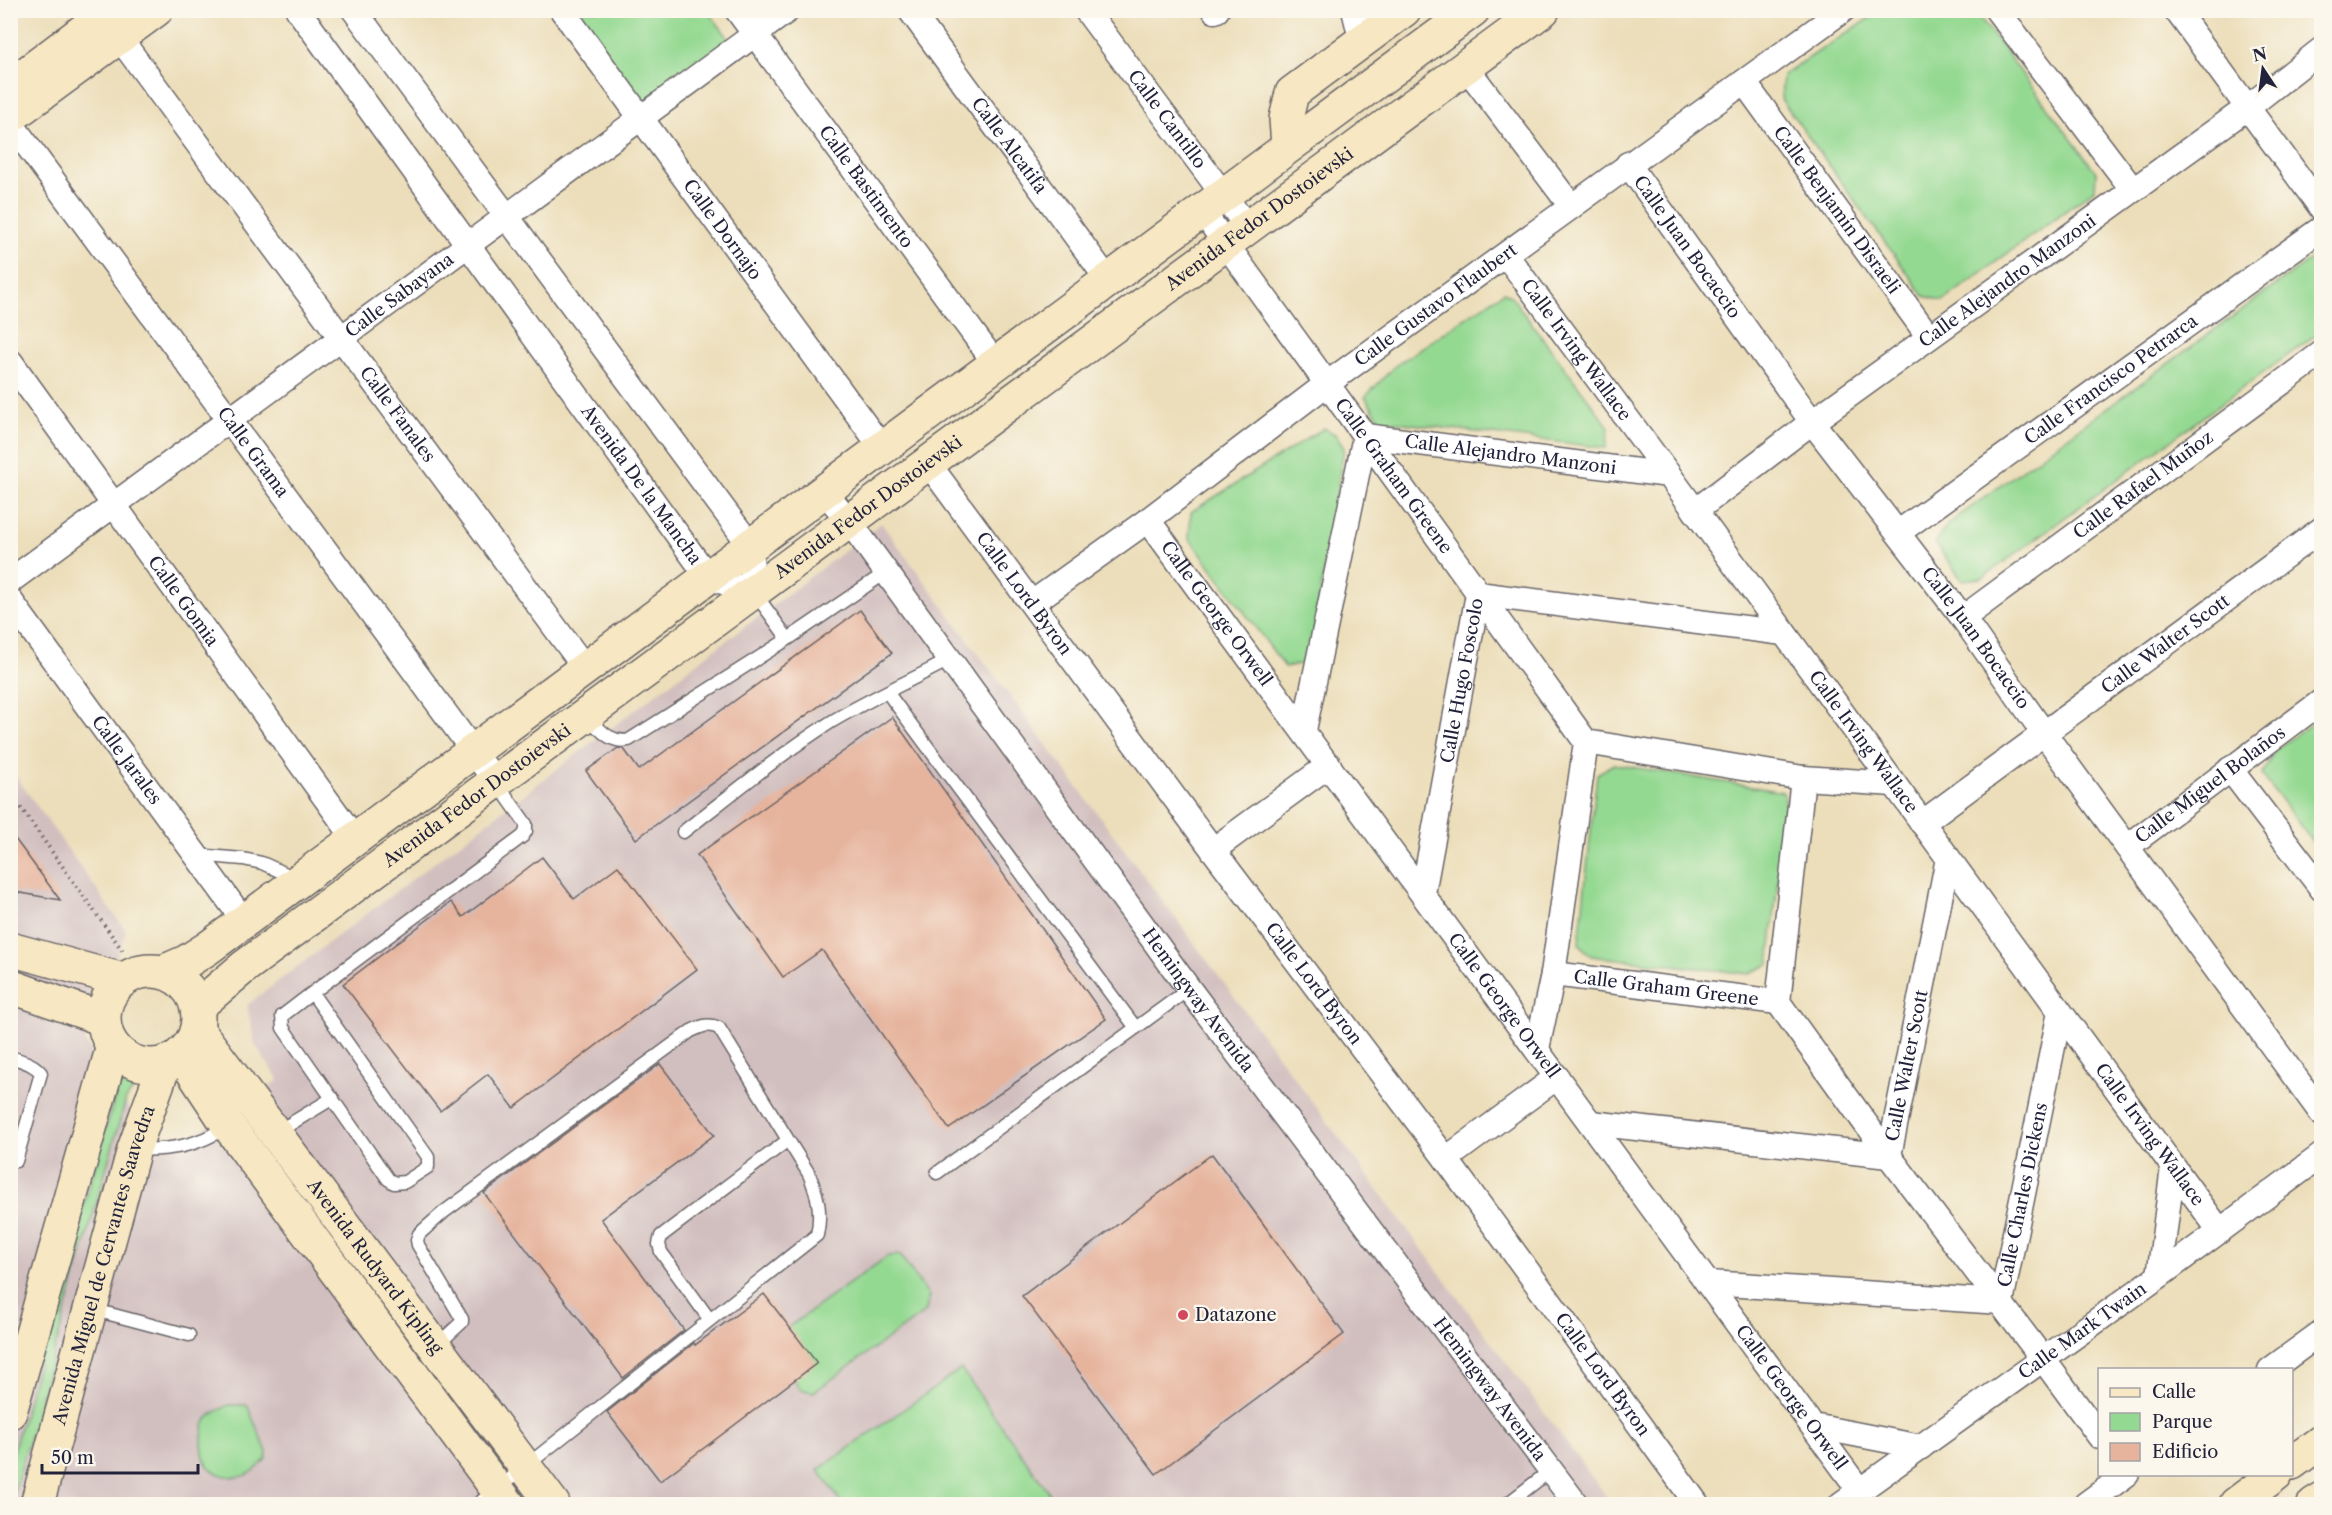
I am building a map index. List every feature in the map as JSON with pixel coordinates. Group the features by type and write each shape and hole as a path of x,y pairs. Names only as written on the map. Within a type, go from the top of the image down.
{"main road":[{"path":"10,86 111,21 156,10"},
{"path":"1288,146 1286,119 1292,93 1404,10"},
{"name":"Avenida Fedor Dostoievski","path":"142,975 193,957 244,921 1473,10"},
{"name":"Avenida Fedor Dostoievski","path":"185,1038 244,967 1543,10"},
{"path":"10,117 111,21"},
{"path":"10,949 142,975 175,977 193,995 185,1038 150,1065 136,1063 123,1056 108,1033 10,986"},
{"path":"13,1394 108,1033 106,1004 112,990 142,975"},
{"name":"Avenida Rudyard Kipling","path":"185,1038 228,1125 262,1143 436,1346 554,1504"},
{"name":"Avenida Rudyard Kipling","path":"185,1038 262,1143 495,1500"},
{"name":"Avenida Miguel de Cervantes Saavedra","path":"37,1504 134,1149 185,1038"},
{"path":"2293,1462 2322,1441"},
{"path":"2236,1504 2273,1476"},
{"path":"2314,1504 2322,1499"}],"street":[{"name":"Avenida De la Mancha","path":"298,10 708,577 754,592"},
{"path":"354,10 750,545 754,592"},
{"name":"Calle Dornajo","path":"562,10 882,448"},
{"name":"Calle Bastimento","path":"737,10 995,363"},
{"name":"Calle Sabayana","path":"10,581 788,10"},
{"name":"Calle Alcatifa","path":"910,10 1108,280"},
{"name":"Calle Cantillo","path":"1086,10 1212,203"},
{"path":"1354,10 1362,42"},
{"path":"1998,10 2133,190"},
{"path":"2176,10 2322,209"},
{"name":"Calle Gustavo Flaubert","path":"1032,603 1148,520 1328,384 1628,164 1842,11"},
{"name":"Calle Fanales","path":"111,21 585,668"},
{"name":"Calle Alejandro Manzoni","path":"1695,511 1812,422 2247,108 2322,49"},
{"path":"1466,67 1571,206"},
{"name":"Calle Benjamín Disraeli","path":"1744,82 1929,337"},
{"name":"Calle Grama","path":"10,122 496,782"},
{"name":"Calle Juan Bocaccio","path":"1628,164 1812,422 1964,618 2043,732 2322,1114"},
{"name":"Calle Graham Greene","path":"1212,203 1237,236 1328,384 1586,742 1553,974 1537,1049"},
{"name":"Calle Francisco Petrarca","path":"1899,532 2322,228"},
{"name":"Calle Irving Wallace","path":"1506,255 2220,1231"},
{"name":"Calle Rafael Muñoz","path":"1964,618 2322,353"},
{"name":"Calle Gomia","path":"10,361 355,839"},
{"path":"1304,730 1365,436"},
{"name":"Calle Alejandro Manzoni","path":"1365,436 1669,475"},
{"name":"Calle Lord Byron","path":"928,463 1213,850 1446,1159 1697,1504"},
{"name":"Hemingway Avenida","path":"824,491 849,521 1189,989 1575,1504"},
{"name":"Calle George Orwell","path":"1148,520 1813,1426 1851,1498"},
{"name":"Calle Walter Scott","path":"1922,823 2322,529"},
{"name":"Calle Hugo Foscolo","path":"1423,893 1478,594 1784,633"},
{"name":"Calle Jarales","path":"10,600 244,921"},
{"name":"Calle Miguel Bolaños","path":"2127,847 2322,701"},
{"path":"1586,742 1803,778 1894,784"},
{"path":"1213,850 1329,765"},
{"path":"2230,769 2322,889"},
{"name":"Calle Graham Greene","path":"1803,778 1778,1002 1889,1156 2001,1302 2098,1434"},
{"name":"Calle Walter Scott","path":"1591,1123 1889,1156 1948,858"},
{"name":"Calle Graham Greene","path":"1553,974 1778,1002"},
{"name":"Calle Charles Dickens","path":"1709,1283 2001,1302 2060,1012"},
{"path":"1446,1159 1557,1077"},
{"name":"Calle Mark Twain","path":"1851,1498 2159,1276 2322,1155"},
{"path":"2159,1276 2173,1167"},
{"path":"2273,1368 2322,1332"},
{"path":"1813,1426 1920,1447"},
{"path":"2086,1504 2125,1476"}],"lane":[{"path":"585,716 611,740 621,742 629,740 788,639 885,573"},
{"path":"754,592 788,639"},
{"path":"683,832 789,750 853,709 949,660"},
{"path":"887,692 1136,1028"},
{"path":"312,993 428,1156 428,1167 405,1182 393,1183 283,1028 282,1016 312,993 523,836 526,824 496,782"},
{"path":"196,855 262,863 299,880"},
{"path":"938,1173 1189,989"},
{"path":"436,1346 456,1329 462,1319 418,1245 419,1234 509,1162 691,1030 704,1025 719,1028 809,1174 819,1198 820,1220 817,1235 526,1467 495,1500"},
{"path":"10,1057 29,1063 41,1073 16,1161"},
{"path":"262,1143 333,1098"},
{"path":"134,1149 178,1149 204,1140 228,1125"},
{"path":"710,1320 661,1252 659,1244 661,1236 789,1140"},
{"path":"90,1309 189,1335"},
{"path":"1507,1504 1550,1471"}],"path":[{"path":"10,793 142,975"}],"shaded area":[{"path":"881,523 1612,1504 11,1504 10,768 126,931 85,1042 153,1144 176,1142 195,1134 279,1080 255,1045 247,1005"}],"green space":[{"path":"582,10 708,11 727,36 726,46 647,103 638,103 575,16"},
{"path":"1880,11 1975,11 2096,172 2095,189 1943,301 1924,296 1781,99 1783,75"},
{"path":"2317,255 2321,256 2321,331 1982,578 1962,580 1935,543 1948,524"},
{"path":"1504,292 1511,296 1609,427 1606,448 1380,420 1365,397 1395,366"},
{"path":"1324,428 1335,434 1344,448 1309,662 1285,667 1189,538 1191,512"},
{"path":"2321,717 2321,853 2262,775 2275,750"},
{"path":"1614,764 1783,792 1786,804 1769,964 1750,974 1591,956 1579,944 1597,774"},
{"path":"117,1058 131,1068 148,1071 126,1099 11,1503 11,1459 116,1093"},
{"path":"900,1255 929,1296 926,1311 814,1392 800,1389 774,1349 776,1336 888,1256"},
{"path":"961,1369 1057,1504 843,1504 818,1470"},
{"path":"228,1405 247,1405 267,1452 266,1459 247,1475 236,1477 218,1474 209,1467 204,1457 202,1435 205,1423 212,1414"}],"building":[{"path":"860,610 892,653 636,839 586,771 618,748 624,749 639,770"},
{"path":"892,717 1106,1019 949,1129 822,950 783,977 697,855"},
{"path":"10,832 60,900 10,891"},
{"path":"542,857 574,899 618,866 697,969 514,1108 488,1074 440,1111 343,984 451,902 463,917"},
{"path":"660,1064 714,1135 601,1219 684,1330 623,1378 484,1193"},
{"name":"Datazone","path":"1212,1154 1344,1334 1156,1474 1022,1296"},
{"path":"764,1294 817,1363 660,1481 607,1412 694,1343 695,1345"}],"place":[{"name":"Datazone","path":"1183,1315"}]}
